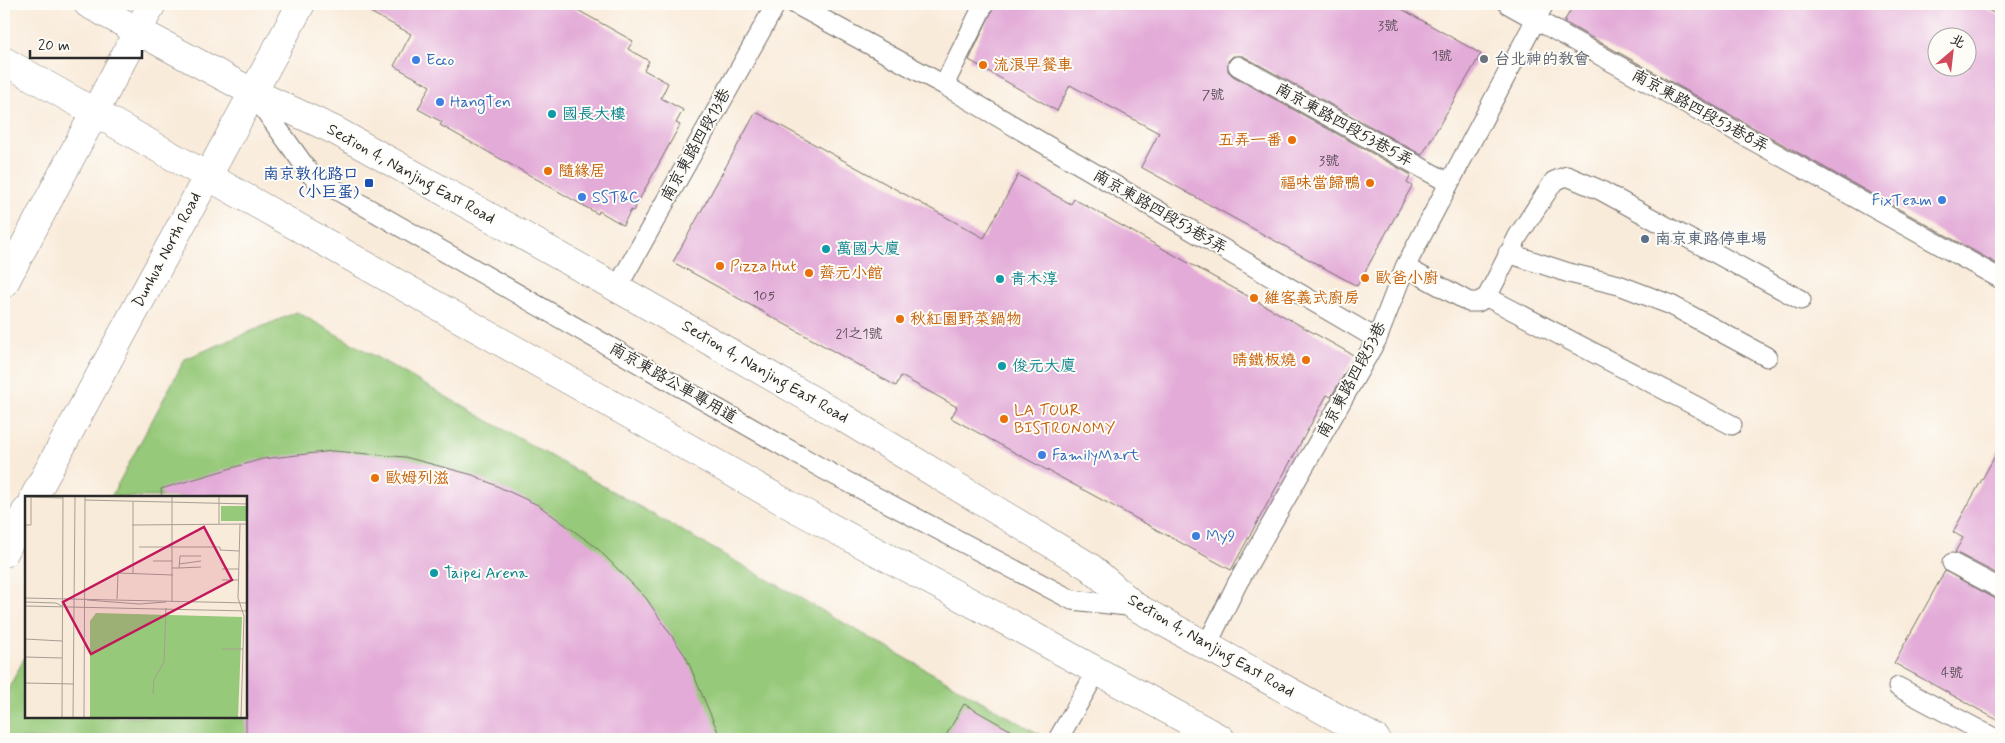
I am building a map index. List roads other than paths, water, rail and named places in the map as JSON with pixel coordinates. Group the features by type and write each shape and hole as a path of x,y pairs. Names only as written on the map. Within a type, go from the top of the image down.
{"main road":[{"name":"Section 4, Nanjing East Road","path":"88,4 252,92 336,131 617,288 842,417 1090,567 1136,607 1376,739"},
{"path":"4,284 152,4"},
{"name":"Dunhua North Road","path":"35,496 301,4"},
{"path":"4,61 795,508 1097,670 1220,739"},
{"path":"4,553 25,513"}],"lane":[{"name":"南京東路四段13巷","path":"617,288 776,4"},
{"path":"796,4 944,85 984,4"},
{"name":"南京東路四段53巷8弄","path":"1508,4 1540,11 1864,203 2001,279"},
{"name":"南京東路四段53巷","path":"1207,645 1237,584 1377,339 1405,267 1540,11"},
{"name":"南京東路四段53巷5弄","path":"1238,66 1449,183"},
{"name":"南京東路四段53巷3弄","path":"944,85 1377,339"},
{"name":"南京東路公車專用道","path":"252,92 312,176 823,469 1072,600 1136,607"},
{"path":"1405,267 1469,302 1478,302 1487,297 1508,254 1554,181 1567,176 1600,190 1801,300"},
{"path":"1508,254 1570,273 1619,285 1671,305 1767,357"},
{"path":"1487,297 1732,425"},
{"path":"1952,563 2001,589"},
{"path":"1058,739 1097,670"},
{"path":"1898,687 1996,739"}],"place":[{"name":"台北神的教會","path":"1484,59"},
{"name":"Ecco","path":"416,60"},
{"name":"流浪早餐車","path":"983,65"},
{"name":"HangTen","path":"440,102"},
{"name":"國長大樓","path":"552,114"},
{"name":"五弄一番","path":"1292,140"},
{"name":"隨緣居","path":"548,171"},
{"name":"南京敦化路口 (小巨蛋)","path":"369,183"},
{"name":"福味當歸鴨","path":"1370,183"},
{"name":"SST&C","path":"582,197"},
{"name":"FixTeam","path":"1942,200"},
{"name":"南京東路停車場","path":"1645,239"},
{"name":"萬國大廈","path":"826,249"},
{"name":"Pizza Hut","path":"720,266"},
{"name":"薺元小館","path":"809,273"},
{"name":"歐爸小廚","path":"1365,278"},
{"name":"青木淳","path":"1000,279"},
{"name":"維客義式廚房","path":"1254,298"},
{"name":"秋紅園野菜鍋物","path":"900,319"},
{"name":"晴鐵板燒","path":"1306,360"},
{"name":"俊元大廈","path":"1002,366"},
{"name":"LA TOUR BISTRONOMY","path":"1004,419"},
{"name":"FamilyMart","path":"1042,455"},
{"name":"歐姆列滋","path":"375,478"},
{"name":"My9","path":"1196,536"},
{"name":"Taipei Arena","path":"434,573"}]}
